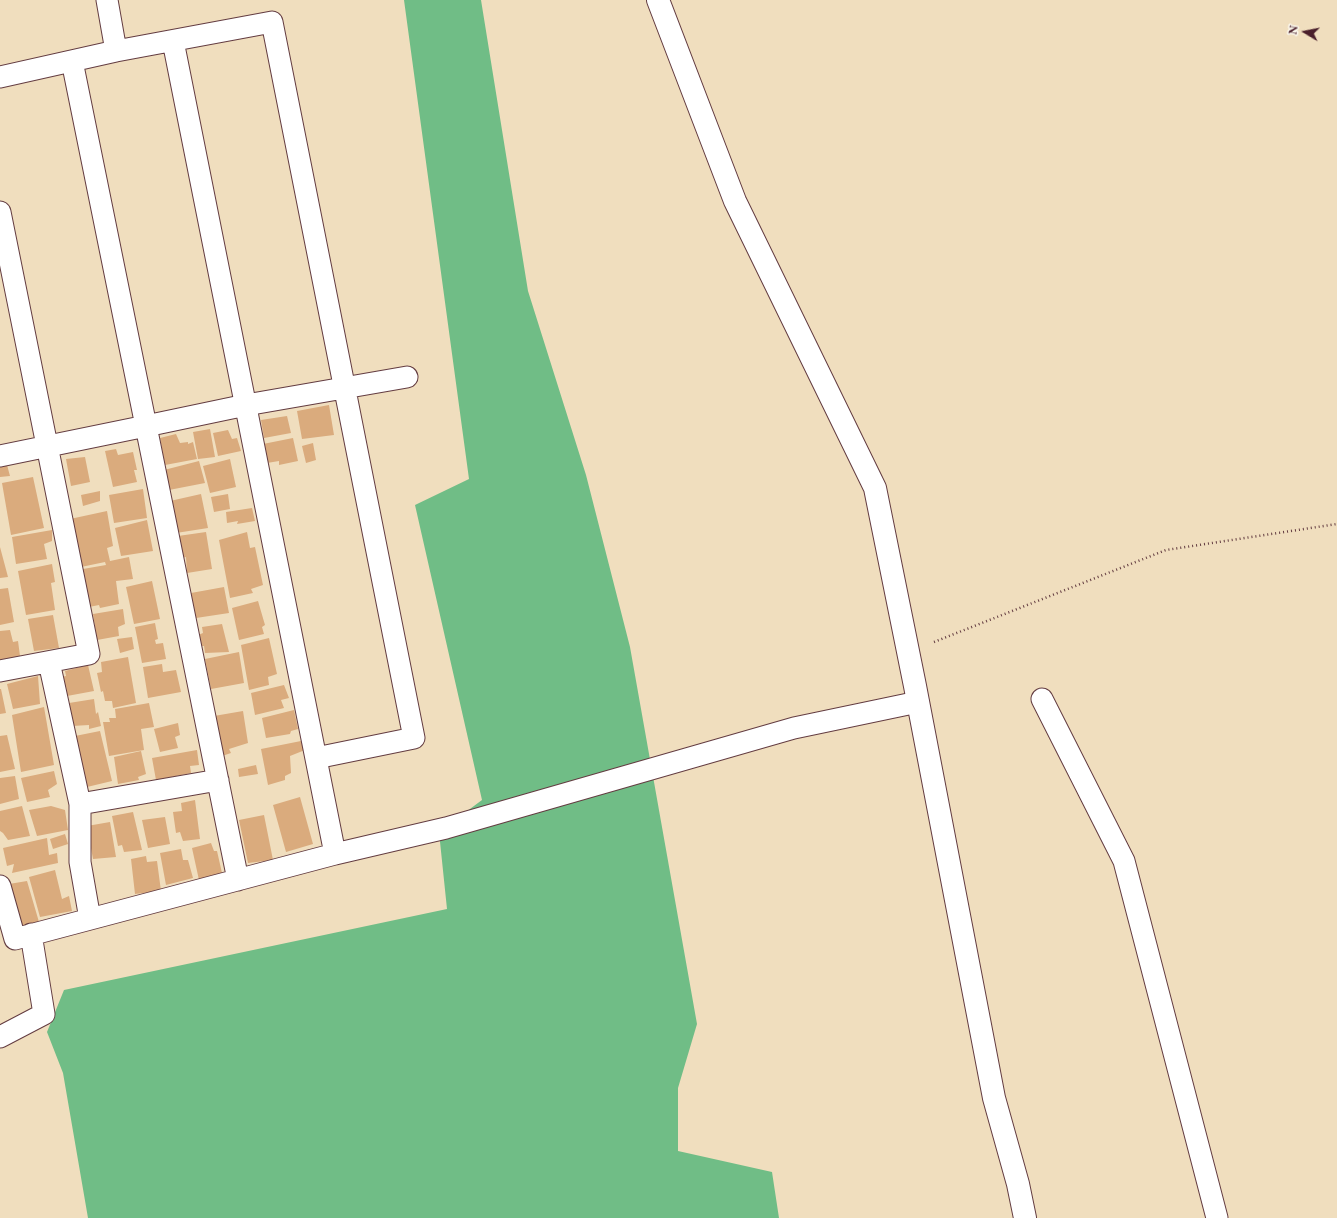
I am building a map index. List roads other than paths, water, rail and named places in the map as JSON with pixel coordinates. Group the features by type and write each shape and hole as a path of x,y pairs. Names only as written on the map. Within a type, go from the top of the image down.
{"street":[{"path":"107,0 116,52"},
{"path":"658,0 735,201 875,488 918,702 994,1098 1018,1184 1025,1218"},
{"path":"0,77 116,52 272,22 343,387 414,738 316,758"},
{"path":"174,41 335,854"},
{"path":"72,61 238,880"},
{"path":"0,212 89,654 0,672"},
{"path":"0,456 246,404 407,377"},
{"path":"48,662 80,804 80,862 90,919"},
{"path":"1042,699 1124,862 1217,1218"},
{"path":"0,886 15,939 335,854 446,828 794,728 918,702"},
{"path":"80,804 218,780"},
{"path":"0,1037 44,1014 31,934"}]}
